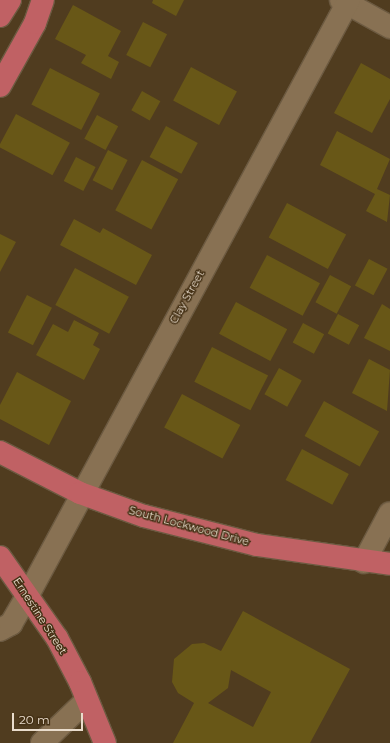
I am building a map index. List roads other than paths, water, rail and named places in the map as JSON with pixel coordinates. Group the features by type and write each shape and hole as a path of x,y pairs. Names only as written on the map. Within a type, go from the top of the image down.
{"main road":[{"path":"0,16 10,0"},
{"path":"0,86 35,23 43,0"},
{"name":"South Lockwood Drive","path":"0,452 80,493 144,516 257,545 364,562 390,564"},
{"name":"Ernestine Street","path":"0,557 57,638 88,700 105,743"}],"street":[{"path":"346,1 390,27"},
{"name":"Clay Street","path":"0,630 11,624 28,595 80,493 346,1"},
{"path":"364,562 390,514"},
{"path":"42,743 88,700"}]}
